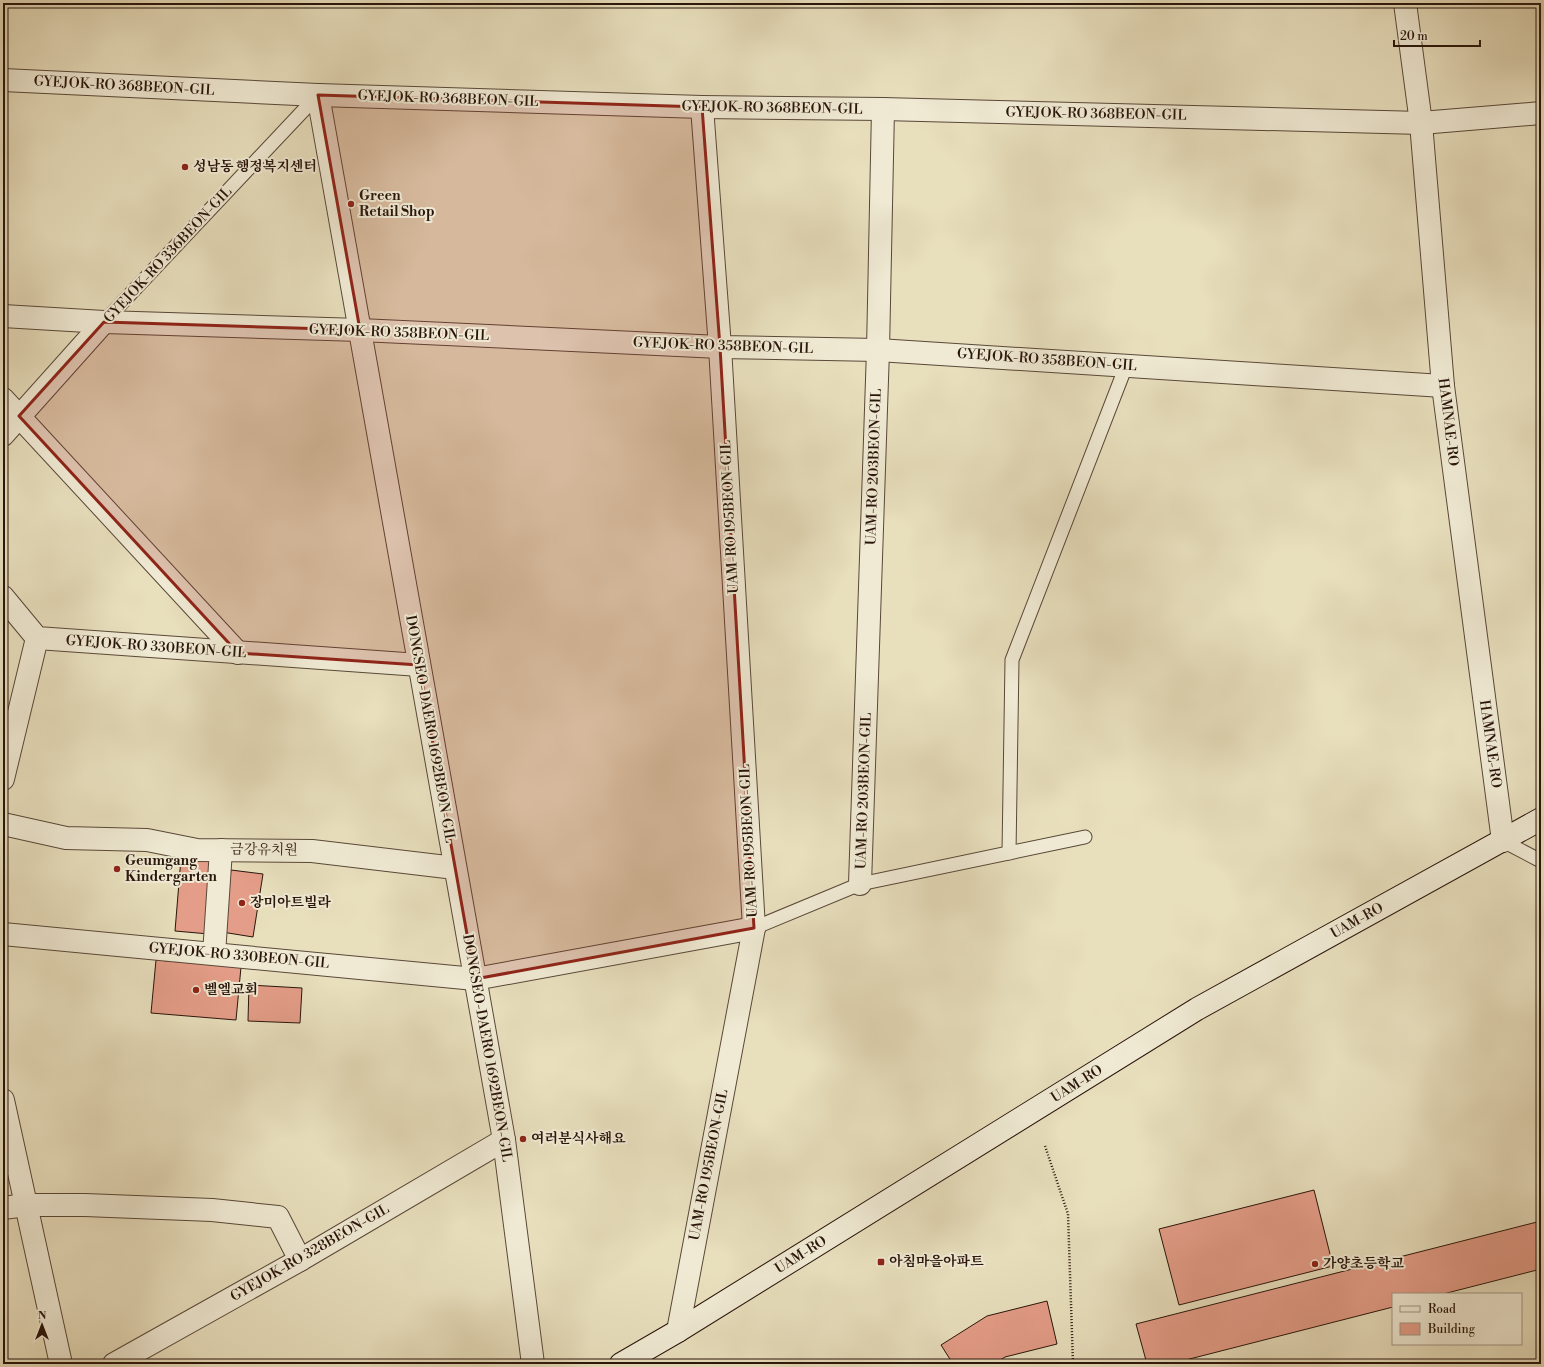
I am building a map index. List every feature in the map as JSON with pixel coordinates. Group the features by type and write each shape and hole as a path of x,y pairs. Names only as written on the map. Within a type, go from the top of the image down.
{"street":[{"name":"HAMNAE-RO","path":"1405,3 1421,122 1443,386 1503,840"},
{"name":"GYEJOK-RO 368BEON-GIL","path":"3,80 318,95 702,107 883,109 1421,122 1541,113"},
{"name":"DONGSEO-DAERO 1692BEON-GIL","path":"318,95 504,1140 533,1364"},
{"name":"UAM-RO 195BEON-GIL","path":"678,1331 754,928 720,347 702,107"},
{"name":"UAM-RO 203BEON-GIL","path":"860,884 878,350 883,109"},
{"name":"GYEJOK-RO 358BEON-GIL","path":"3,316 104,322 360,330 720,347 878,350 1443,386"},
{"name":"GYEJOK-RO 336BEON-GIL","path":"3,435 104,322"},
{"path":"3,399 238,653"},
{"path":"3,597 37,638 3,779"},
{"name":"GYEJOK-RO 330BEON-GIL","path":"37,638 419,665"},
{"name":"UAM-RO","path":"621,1364 678,1331 1198,1009 1541,819"},
{"name":"금강유치원","path":"3,824 66,838 147,840 198,850 312,851 455,868"},
{"path":"214,954 222,850"},
{"name":"UAM-RO 195BEON-GIL","path":"475,979 754,928"},
{"name":"GYEJOK-RO 330BEON-GIL","path":"3,934 475,979"},
{"path":"3,1100 61,1364"},
{"name":"GYEJOK-RO 328BEON-GIL","path":"114,1364 300,1260 504,1140"},
{"path":"3,1208 26,1205 85,1205 212,1210 278,1217 300,1260"}],"lane":[{"name":"GYEJOK-RO 336BEON-GIL","path":"104,322 318,95"},
{"path":"1085,837 1009,853 1012,660 1126,366"},
{"path":"1503,840 1541,861"},
{"name":"UAM-RO 203BEON-GIL","path":"860,884 1009,853"},
{"path":"754,928 860,884"}],"path":[{"path":"1045,1146 1068,1214 1073,1364"}],"highlighted area":[{"path":"318,95 702,107 720,347 754,928 475,979 419,665 238,653 19,416 104,322 360,330"}],"building":[{"path":"181,858 215,862 209,934 175,931"},
{"name":"장미아트빌라","path":"231,870 263,874 253,937 222,932"},
{"name":"벨엘교회","path":"156,960 241,967 236,1020 151,1013"},
{"path":"249,985 302,988 300,1023 248,1021"},
{"path":"1314,1190 1333,1266 1179,1305 1159,1229"},
{"path":"1541,1221 1541,1269 1447,1293 1392,1293 1392,1307 1170,1364 1147,1364 1136,1324"},
{"path":"1047,1301 1057,1344 1005,1357 994,1364 953,1364 941,1345 987,1316"}],"place":[{"name":"성남동 행정복지센터","path":"185,167"},
{"name":"Green Retail Shop","path":"351,204"},
{"name":"Geumgang Kindergarten","path":"117,869"},
{"name":"장미아트빌라","path":"242,903"},
{"name":"벨엘교회","path":"196,990"},
{"name":"여러분식사해요","path":"523,1139"},
{"name":"아침마을아파트","path":"881,1262"},
{"name":"가양초등학교","path":"1315,1264"}]}
